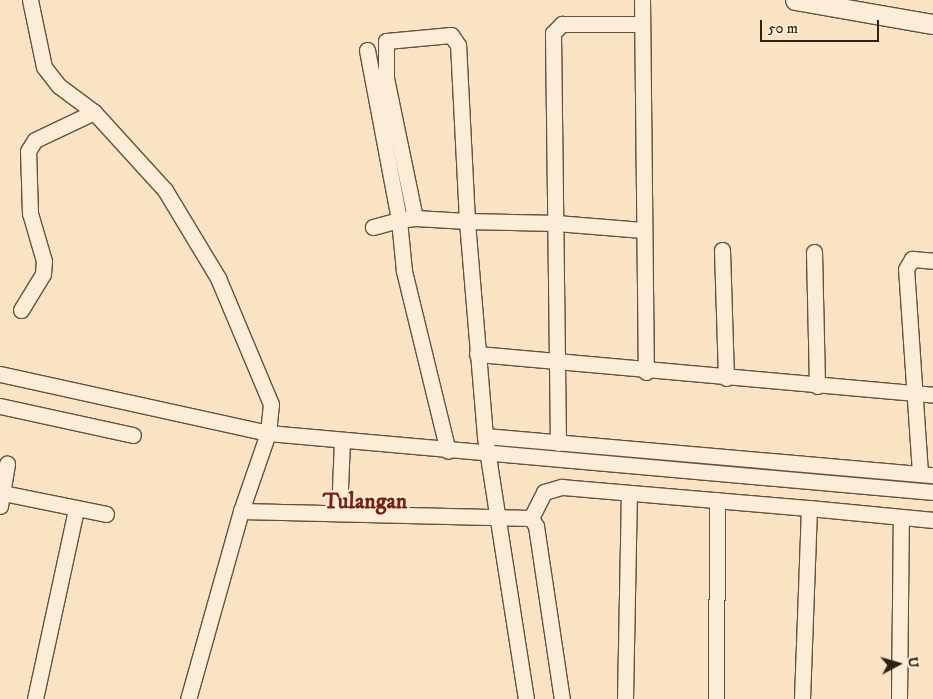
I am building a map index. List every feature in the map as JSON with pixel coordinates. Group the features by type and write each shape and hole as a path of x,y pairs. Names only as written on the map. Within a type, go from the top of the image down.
{"street":[{"path":"30,0 44,67 59,86 94,112 165,190 218,278 271,404 268,433 241,511 188,699"},
{"path":"642,0 640,24 646,372"},
{"path":"795,0 933,24"},
{"path":"558,443 560,363 554,28 575,23 640,24"},
{"path":"415,218 384,49 391,38 450,35 458,46 467,222 485,436 490,455 497,515 526,699"},
{"path":"367,50 399,220 404,271 434,449"},
{"path":"21,310 43,274 44,261 30,213 28,151 35,140 94,112"},
{"path":"373,227 415,218 467,222 556,223 643,230"},
{"path":"722,250 726,378"},
{"path":"814,252 817,386"},
{"path":"485,436 927,474 915,393 906,269 912,259 933,261"},
{"path":"477,354 646,372 933,395"},
{"path":"0,374 268,433 490,455 933,492"},
{"path":"0,406 133,435"},
{"path":"339,512 342,440"},
{"path":"7,464 2,499 106,514"},
{"path":"531,518 544,492 553,488 629,492 933,520"},
{"path":"625,699 629,492"},
{"path":"716,699 717,500"},
{"path":"802,699 809,508"},
{"path":"35,699 76,509"},
{"path":"241,511 497,515 531,518"},
{"path":"899,699 901,517"},
{"path":"531,518 536,526 562,699"}],"district":[{"name":"Tulangan","path":"365,502"}]}
